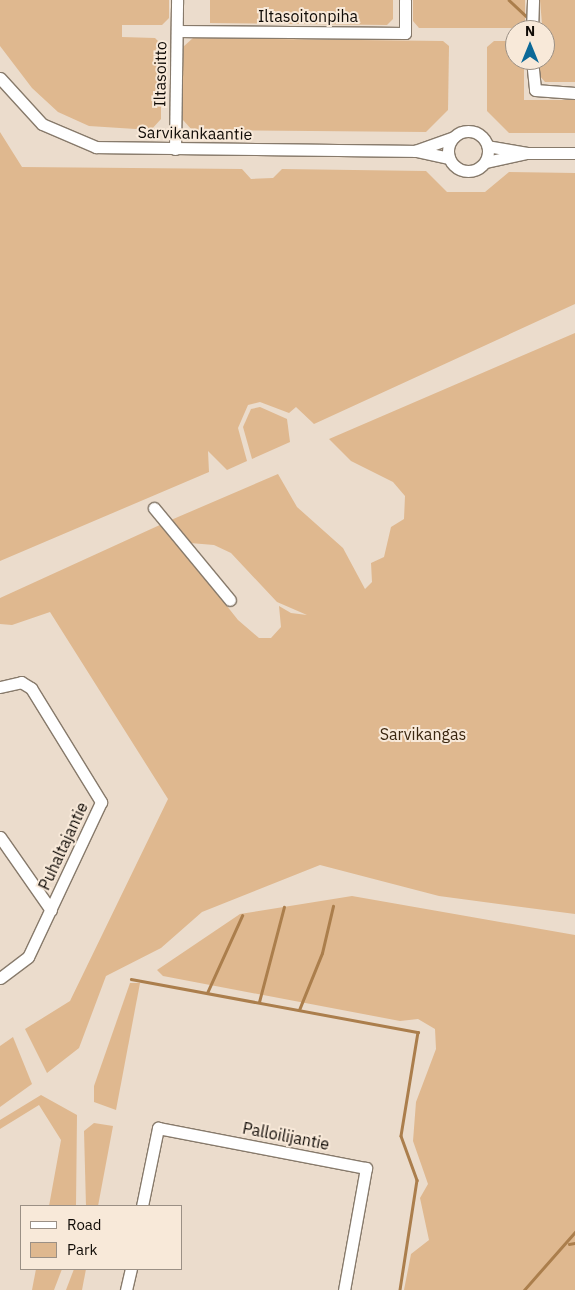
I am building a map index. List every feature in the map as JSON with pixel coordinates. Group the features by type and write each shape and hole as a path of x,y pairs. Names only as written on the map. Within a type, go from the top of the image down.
{"street":[{"name":"Iltasoitto","path":"176,149 177,0"},
{"name":"Iltasoitonpiha","path":"177,31 405,33 405,0"},
{"path":"532,20 533,0"},
{"path":"533,70 535,90 575,93"},
{"name":"Sarvikankaantie","path":"0,78 42,124 78,143 176,149 415,151 449,158 466,172 486,162 527,153"},
{"name":"Sarvikankaantie","path":"415,151 473,132 488,146 527,153 575,153"},
{"path":"449,158 454,137"},
{"path":"486,162 488,146"},
{"path":"154,508 230,600"},
{"name":"Puhaltajantie","path":"0,687 12,683 31,688 101,802 26,961 0,978"},
{"path":"0,837 51,910"},
{"name":"Palloilijantie","path":"142,1205 158,1128 366,1168 344,1290"},
{"path":"126,1290 130,1270"}],"green space":[{"path":"0,0 169,0 169,18 162,25 122,25 122,37 155,38 161,44 161,119 151,130 89,126 58,112 32,88 0,46"},
{"path":"210,0 393,0 393,19 387,25 210,23"},
{"path":"413,0 525,0 525,20 505,20 505,28 419,28 413,21"},
{"path":"540,0 575,0 575,82 545,82 539,75 539,70 555,70 555,20 542,20"},
{"path":"193,38 443,41 449,46 448,110 426,132 192,130 183,120 183,47"},
{"path":"494,41 505,41 505,70 524,70 524,100 575,100 575,133 509,133 487,111 487,47"},
{"path":"0,132 22,167 242,169 251,179 273,178 282,169 426,171 447,192 485,192 509,172 575,173 575,304 314,424 296,407 289,413 260,402 248,405 238,428 247,461 227,470 208,451 209,472 0,561"},
{"name":"Sarvikangas","path":"575,333 575,914 439,896 320,865 202,912 161,948 106,976 79,1048 47,1073 25,1029 70,1001 168,799 50,612 12,625 0,624 0,598 162,524 238,620 259,638 271,638 281,627 279,606 291,613 307,615 277,602 231,553 214,545 190,543 171,520 278,474 297,507 343,548 365,589 372,582 371,563 384,557 391,527 404,519 405,496 393,482 351,461 329,439"},
{"path":"260,407 287,419 290,442 252,459 243,427 251,409"},
{"path":"352,896 575,935 575,1290 404,1290 411,1254 429,1240 420,1198 428,1184 413,1141 416,1102 436,1049 435,1029 418,1019 400,1021 163,976 157,970 240,914"},
{"path":"130,983 140,983 116,1110 94,1102 94,1086"},
{"path":"13,1037 32,1084 0,1107 0,1046"},
{"path":"41,1095 77,1115 76,1205 49,1205 61,1140 39,1105 0,1129 0,1120"},
{"path":"94,1123 113,1126 98,1205 86,1205 84,1131"},
{"path":"36,1270 62,1270 54,1290 32,1290"},
{"path":"74,1270 86,1270 82,1290 66,1290"}],"waterway":[{"path":"509,0 527,17"},
{"path":"299,1010 322,953 333,906"},
{"path":"259,1002 284,907"},
{"path":"207,993 242,916"},
{"path":"131,979 418,1032 401,1136 417,1180 400,1290"},
{"path":"524,1290 575,1232"},
{"path":"569,1244 575,1243"}]}
